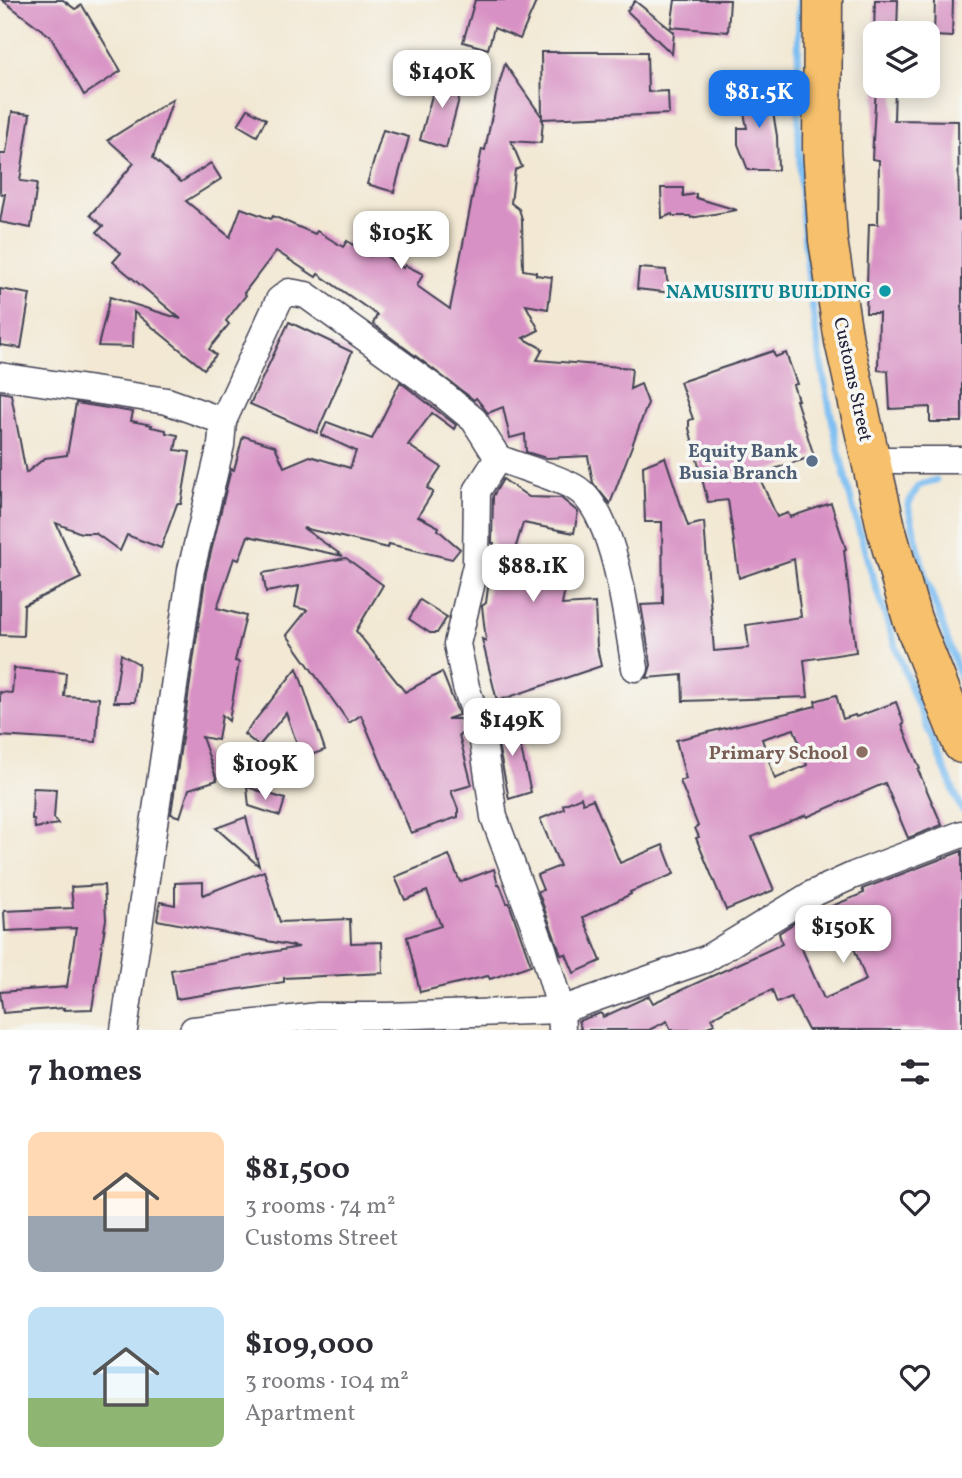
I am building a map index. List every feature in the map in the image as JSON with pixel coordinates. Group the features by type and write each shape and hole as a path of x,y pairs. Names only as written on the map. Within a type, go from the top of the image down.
{"highway":[{"name":"Customs Street","path":"823,0 822,148 828,240 844,341 887,532 912,619 962,744"}],"street":[{"path":"124,1030 191,570 221,445 223,421 279,300 289,292 306,295 440,392 474,420 498,458 576,488 597,510 606,531 618,576 635,668"},
{"path":"0,376 167,401 223,421"},
{"path":"498,458 477,491 476,565 457,644 482,736 494,817 543,949 562,1020"},
{"path":"871,460 962,460"},
{"path":"193,1030 318,1016 562,1020 706,959 812,894 962,834"}],"building":[{"path":"2,0 63,0 75,9 82,5 121,71 84,95 50,36"},
{"path":"475,0 537,0 520,39 494,28 488,49 463,42"},
{"path":"675,0 730,0 728,32 671,27"},
{"path":"875,0 898,0 897,21 874,21"},
{"path":"935,0 953,0 952,37 940,36 940,21 934,21"},
{"path":"635,1 674,32 672,54 627,11"},
{"path":"541,52 647,52 648,92 668,91 669,114 541,119 541,143 511,141 522,167 515,170 511,203 519,209 522,219 523,270 552,277 548,309 526,305 539,330 523,338 543,349 537,360 632,368 630,389 641,384 648,403 610,504 593,483 588,456 546,458 526,452 525,434 510,438 503,407 488,413 476,398 474,400 373,324 377,315 318,274 316,277 276,251 226,321 229,324 209,349 216,355 204,369 134,312 133,347 98,346 110,297 181,319 113,262 121,253 97,232 103,226 90,215 134,163 108,140 173,99 153,158 181,182 211,163 221,179 186,201 230,237 241,208 271,219 273,216 315,234 317,231 343,247 347,241 370,256 375,248 403,268 405,265 423,274 417,286 450,309 482,149 485,150 505,64 542,117"},
{"path":"438,73 464,80 446,148 420,140"},
{"path":"768,82 777,136 778,170 748,170 738,144 738,128 747,128 743,85"},
{"path":"875,98 895,98 894,120 958,121 959,220 962,220 962,422 930,422 930,407 890,409 888,371 878,370 879,313 866,313 869,224 878,224 879,160 872,159"},
{"path":"248,109 266,119 257,136 238,125"},
{"path":"12,112 30,114 20,181 37,183 31,228 0,222 5,194 0,194 0,154 6,154"},
{"path":"383,130 409,137 394,192 367,184"},
{"path":"661,188 683,188 683,196 696,194 696,198 737,210 691,218 672,214 662,218"},
{"path":"639,268 666,270 673,293 637,289"},
{"path":"0,289 30,294 21,348 0,345"},
{"path":"289,322 352,352 317,433 250,404"},
{"path":"773,351 775,357 786,353 797,384 793,385 796,400 814,456 758,474 777,517 788,513 790,517 831,503 846,549 856,652 804,660 808,697 683,701 682,675 647,678 651,665 641,605 663,604 662,522 645,522 643,466 665,457 688,526 704,522 714,651 749,648 746,625 801,617 794,559 739,578 728,500 708,502 689,428 689,420 693,419 680,382"},
{"path":"400,382 456,425 454,429 432,413 408,445 441,467 427,488 433,492 418,516 439,527 438,530 460,549 452,559 389,544 388,548 303,528 343,556 248,536 239,560 234,558 217,608 246,616 235,661 239,662 229,721 222,715 218,740 202,737 217,780 189,789 180,817 171,814 206,573 231,469 234,470 243,436 275,446 284,467 310,456 350,468 356,451 321,435 327,422 372,439"},
{"path":"0,392 11,394 26,473 45,458 67,455 76,403 133,412 131,421 152,425 151,427 166,430 166,433 178,435 175,450 190,452 181,504 177,504 161,548 127,535 120,551 95,533 81,533 56,523 81,578 24,605 23,636 0,635"},
{"path":"503,479 529,497 561,498 578,512 574,533 523,523 511,563 568,571 562,605 595,603 597,647 601,666 497,701 482,639 486,641 482,606 486,603 494,543 493,496"},
{"path":"346,558 383,585 356,631 405,692 442,672 459,715 447,719 460,719 465,733 459,735 472,785 451,791 458,817 411,833 361,715 349,723 287,635 307,610 295,607 299,586 266,592 263,573"},
{"path":"420,600 447,617 437,633 430,633 409,619"},
{"path":"121,654 139,664 135,702 114,702"},
{"path":"14,668 66,673 64,696 99,698 96,742 0,736 0,692 12,693"},
{"path":"297,668 325,750 302,758 286,713 259,746 244,734"},
{"path":"836,695 843,719 896,702 904,724 902,725 920,769 918,770 942,825 908,838 885,783 807,817 806,815 752,837 774,890 726,910 696,838 699,837 695,828 698,826 680,781 686,779 676,740 816,706 815,701","holes":["794,729 807,765 775,779 762,739"]},
{"path":"493,719 514,719 531,792 509,799"},
{"path":"247,787 285,799 280,816 249,806"},
{"path":"33,788 56,789 54,818 58,824 35,828 32,819"},
{"path":"581,797 583,803 593,799 620,863 663,845 674,874 630,892 631,894 583,917 601,961 574,973 566,954 561,955 538,891 543,890 537,875 560,866 540,819 564,809 563,805"},
{"path":"246,817 259,866 216,828"},
{"path":"962,851 962,1030 808,1030 791,997 777,1003 772,990 728,1009 712,1018 715,1024 700,1030 671,1030 667,1021 649,1030 578,1030 581,1028 578,1021 601,1013 603,1017 649,996 653,1003 782,944 779,933 796,922 829,913 827,908 864,893 862,889","holes":["834,926 842,944 851,940 866,980 824,999 798,940"]},
{"path":"449,855 460,882 494,869 531,965 490,979 488,976 420,992 407,937 441,926 427,891 405,900 395,877"},
{"path":"264,871 280,922 350,919 351,943 382,942 383,973 284,978 284,982 176,999 171,970 299,947 157,920 160,902 175,905 175,883 203,882 203,895"},
{"path":"104,885 106,919 92,1009 63,1010 64,1008 3,1013 0,992 67,987 76,928 5,931 4,911 73,908 71,887"}],"waterway":[{"path":"799,0 798,112 803,223 824,381 852,506 889,627 914,697 962,810"},
{"path":"936,480 918,486 908,505 925,576 962,682"}],"place":[{"name":"NAMUSIITU BUILDING","path":"885,291"},
{"name":"Equity Bank Busia Branch","path":"812,461"},
{"name":"Primary School","path":"862,752"}]}
